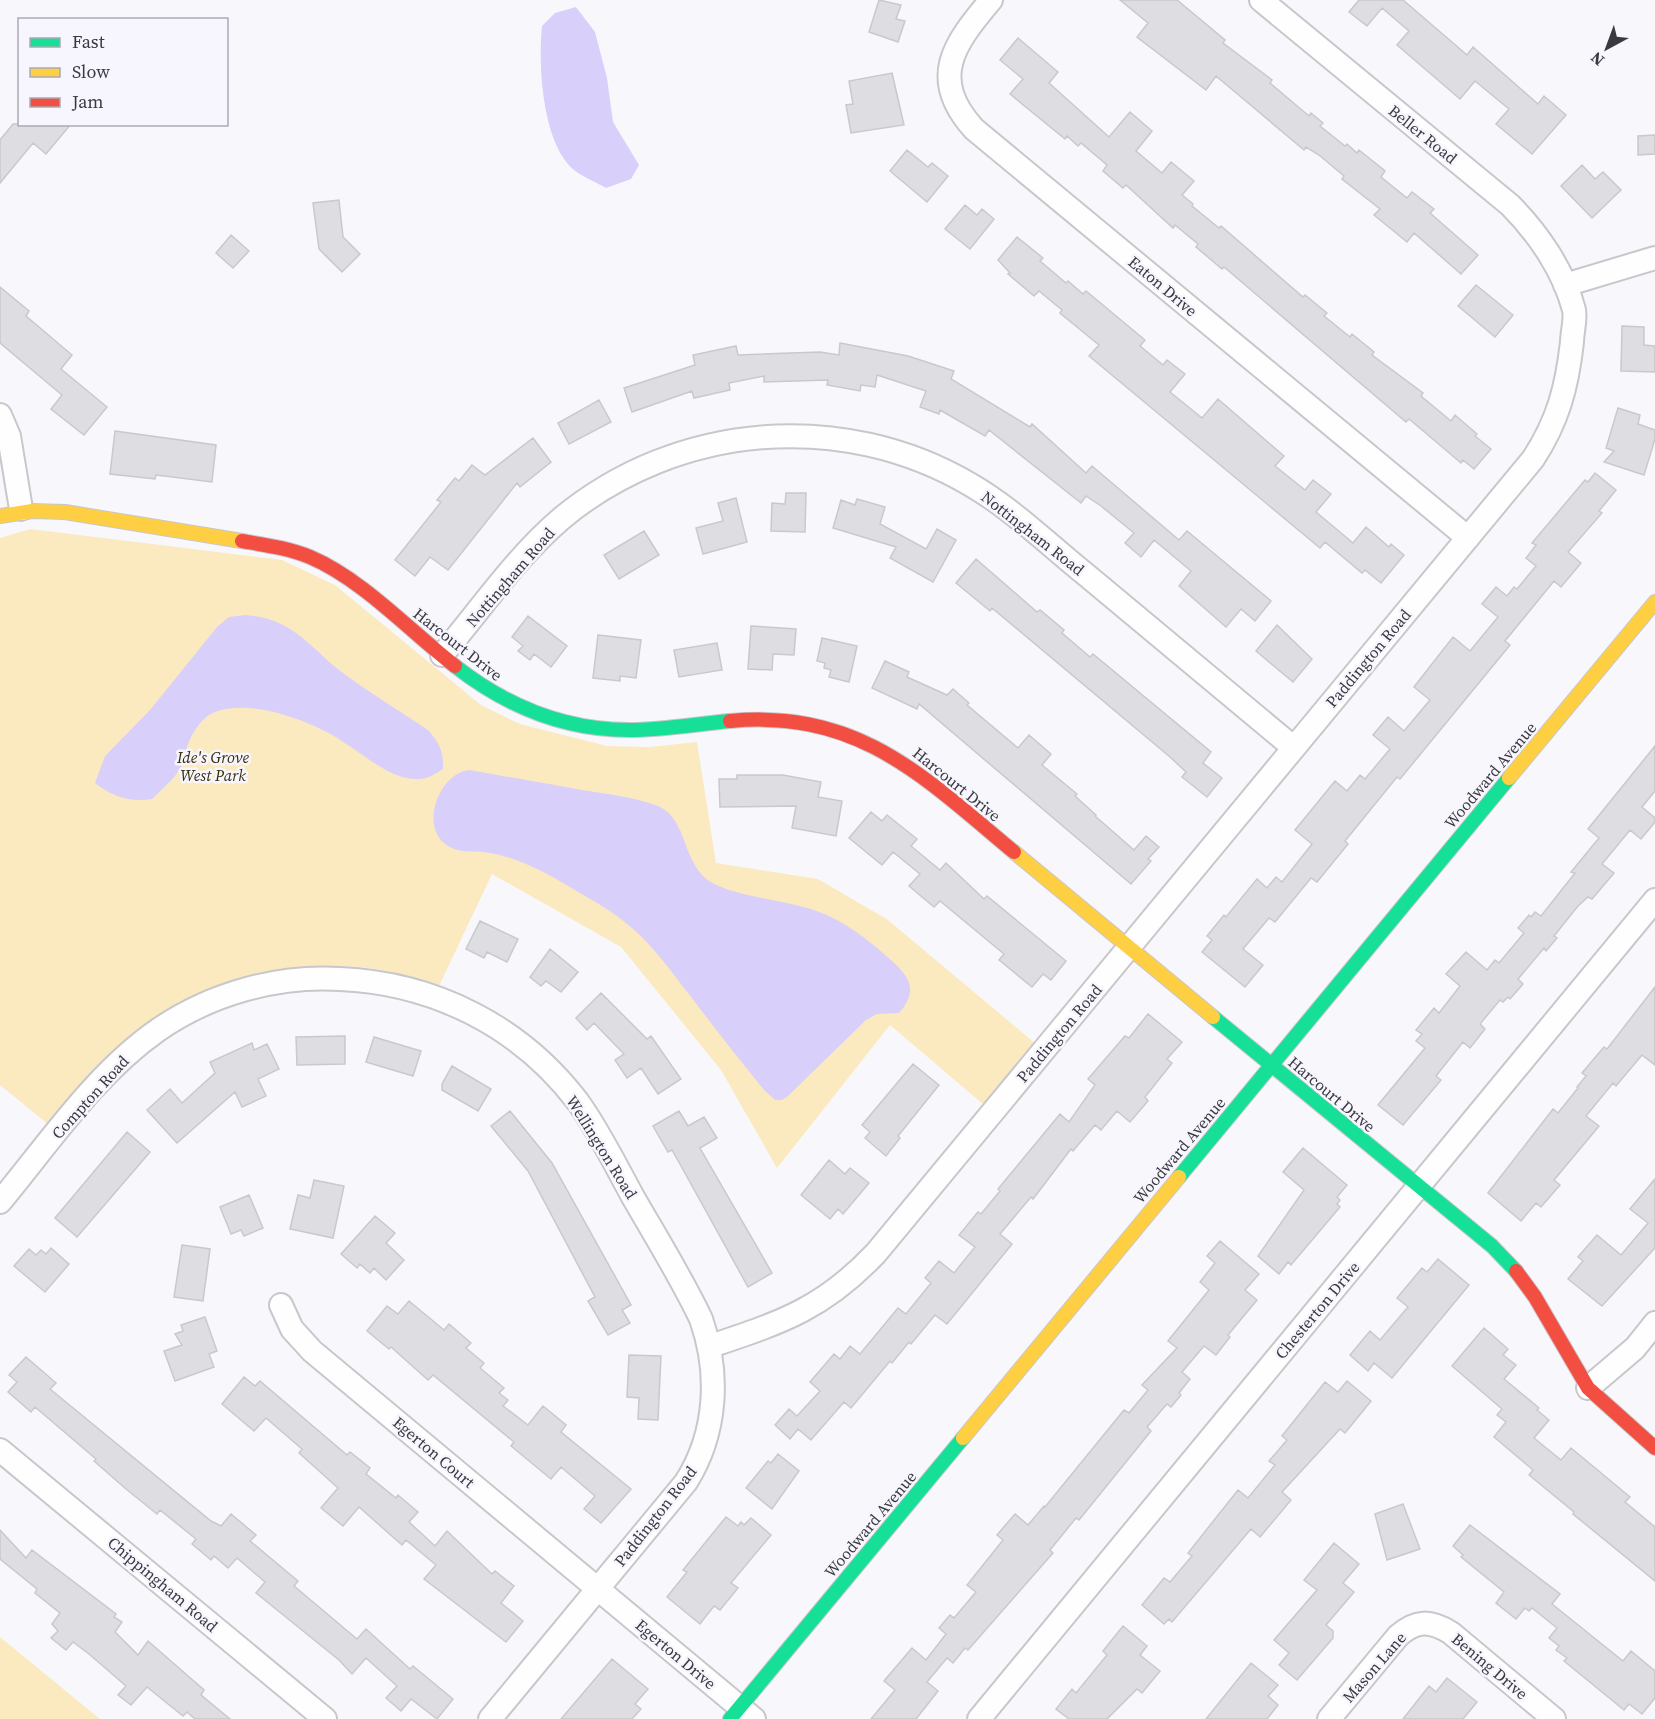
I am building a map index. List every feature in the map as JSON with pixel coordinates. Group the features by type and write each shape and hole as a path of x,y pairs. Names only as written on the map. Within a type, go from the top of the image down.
{"street":[{"name":"Eaton Drive","path":"991,0 957,45 948,77 963,117 1002,152 1468,538"},
{"name":"Beller Road","path":"1261,0 1510,205 1537,236 1565,285"},
{"path":"1565,285 1655,258"},
{"name":"Paddington Road","path":"490,1719 686,1482 702,1452 712,1414 711,1346 784,1322 814,1306 853,1277 1130,948 1533,459 1557,417 1568,377 1575,312 1565,285"},
{"path":"0,415 9,436 11,513"},
{"name":"Nottingham Road","path":"442,655 535,544 561,519 621,478 658,461 699,447 763,435 812,436 856,441 904,454 940,469 992,499 1294,748"},
{"name":"Harcourt Drive","path":"11,513 69,514 285,548 321,562 344,577 442,655 500,697 538,715 583,727 640,732 751,718 807,723 872,743 916,770 1492,1246 1516,1271 1535,1297 1588,1388 1655,1448"},
{"name":"Woodward Avenue","path":"741,1715 1271,1065 1655,602"},
{"name":"Chesterton Drive","path":"979,1719 1655,900"},
{"name":"Compton Road","path":"0,1202 93,1089 124,1057 159,1030 201,1006 241,991 312,977 334,978"},
{"name":"Wellington Road","path":"334,978 393,984 450,1002 497,1026 552,1072 591,1122 693,1303 711,1346"},
{"name":"Egerton Court","path":"281,1305 292,1329 312,1351 598,1588"},
{"path":"1588,1388 1635,1348 1655,1323"},
{"name":"Chippingham Road","path":"0,1450 325,1719"},
{"name":"Egerton Drive","path":"598,1588 741,1715"},
{"name":"Mason Lane","path":"1329,1719 1398,1636 1409,1627 1423,1622"},
{"name":"Bening Drive","path":"1423,1622 1438,1625 1450,1633 1554,1719"}],"green space":[{"name":"Ide's Grove West Park","path":"30,529 282,560 335,585 481,705 520,724 607,746 650,747 697,742 716,863 818,879 888,920 1036,1044 984,1105 890,1025 777,1168 721,1070 621,947 492,874 439,986 379,970 328,966 266,973 235,981 177,1005 126,1040 95,1070 49,1125 0,1085 0,538"},
{"path":"0,1637 100,1719 0,1719"}],"shaded area":[{"path":"576,7 595,32 607,78 613,122 639,165 631,179 606,188 578,173 563,158 555,142 545,102 541,61 542,26 555,13"},
{"path":"245,615 262,617 288,628 343,673 428,730 440,748 443,769 421,779 398,776 332,735 300,720 264,710 230,708 210,714 201,722 189,742 180,769 152,799 136,800 122,797 108,792 95,783 105,756 150,710 217,627 229,617"},
{"path":"470,770 621,796 658,806 676,822 691,858 707,879 740,893 819,912 852,929 903,973 910,985 909,998 899,1013 877,1014 866,1020 788,1096 782,1100 775,1100 754,1078 662,959 624,921 599,904 535,868 514,859 493,854 455,849 441,840 434,820 434,809 438,798 451,779"}],"building":[{"path":"879,0 901,5 896,19 905,21 898,42 869,32"},
{"path":"1120,0 1177,0 1225,40 1223,43 1272,80 1270,83 1309,116 1311,113 1323,123 1320,126 1345,146 1347,144 1357,153 1359,150 1385,171 1381,177 1407,198 1412,192 1434,209 1430,213 1478,255 1461,274 1414,233 1407,242 1374,215 1380,209 1342,179 1344,176 1319,155 1306,147 1304,150 1216,76 1206,90 1137,37 1148,23"},
{"path":"1359,0 1403,0 1467,55 1473,47 1538,104 1544,96 1566,115 1532,154 1496,124 1509,109 1475,81 1460,99 1397,45 1409,31 1382,8 1367,26 1349,12"},
{"path":"1018,38 1058,72 1049,83 1109,137 1130,112 1152,131 1136,151 1162,173 1171,162 1194,181 1182,195 1193,204 1192,206 1219,228 1221,226 1303,297 1305,295 1327,313 1324,316 1350,337 1352,334 1374,352 1372,355 1423,393 1421,396 1451,421 1455,415 1477,434 1475,436 1491,449 1474,469 1463,460 1461,463 1409,419 1406,422 1224,267 1222,269 1196,247 1198,244 1175,225 1173,228 1126,185 1123,188 1103,171 1107,165 1081,143 1078,146 1067,136 1065,139 1010,94 1023,79 1000,60"},
{"path":"892,73 904,125 851,133 846,105 853,104 849,81"},
{"path":"13,124 18,124 18,126 69,126 46,154 33,143 0,183 0,140"},
{"path":"1655,135 1655,154 1638,155 1638,136"},
{"path":"907,150 928,167 932,163 948,176 927,202 890,171"},
{"path":"1582,165 1595,179 1603,172 1621,190 1592,218 1561,186"},
{"path":"339,200 343,237 360,254 342,272 319,249 313,203"},
{"path":"965,205 977,215 982,209 994,219 970,249 945,229"},
{"path":"231,235 249,251 233,268 216,253"},
{"path":"1017,237 1043,258 1040,261 1066,283 1068,281 1083,294 1086,291 1145,340 1140,346 1163,365 1167,360 1185,374 1170,392 1202,418 1218,399 1284,456 1275,466 1305,490 1313,480 1331,494 1316,512 1353,543 1366,527 1389,547 1391,544 1404,555 1381,583 1365,570 1362,573 1325,542 1320,548 1089,356 1099,345 1060,313 1062,310 1039,291 1034,296 1008,274 1010,273 998,260"},
{"path":"1476,285 1513,315 1495,337 1458,306"},
{"path":"0,287 29,311 26,316 72,355 61,369 107,407 84,435 51,409 62,395 0,343"},
{"path":"1622,326 1644,327 1644,345 1655,346 1655,372 1621,371"},
{"path":"840,343 908,356 954,371 951,379 1030,427 1032,424 1086,473 1092,466 1179,540 1187,531 1271,601 1255,621 1241,609 1226,627 1179,586 1191,571 1154,540 1141,557 1125,543 1134,533 1101,506 1086,496 1081,503 989,430 985,436 940,410 939,414 920,407 926,391 877,375 875,387 861,385 860,391 827,385 828,380 764,382 764,376 729,383 730,390 694,398 692,391 632,412 624,388 695,365 693,355 736,346 738,355 820,352 839,355"},
{"path":"599,400 611,422 569,444 558,423"},
{"path":"1618,408 1640,415 1638,424 1655,430 1655,439 1644,475 1604,462 1614,451 1606,448"},
{"path":"115,431 216,445 212,482 156,475 155,479 110,474"},
{"path":"533,438 551,462 520,487 517,483 448,570 430,557 415,576 395,560 441,502 437,500 455,478 459,481 472,465 485,475"},
{"path":"1595,473 1616,490 1599,511 1602,513 1568,552 1581,563 1561,587 1554,581 1505,641 1510,645 1400,779 1397,777 1345,841 1348,844 1317,882 1311,878 1275,922 1269,918 1243,949 1263,965 1245,987 1202,952 1212,940 1207,936 1257,879 1267,888 1276,877 1282,882 1312,844 1295,830 1335,781 1347,791 1360,775 1365,779 1390,749 1373,735 1388,717 1404,731 1430,700 1414,687 1453,637 1470,651 1498,617 1482,604 1496,587 1507,596 1514,587 1517,589 1536,566 1526,558 1536,545 1532,543 1585,480 1588,482"},
{"path":"786,493 806,493 805,532 771,531 772,503 785,504"},
{"path":"736,498 747,542 703,554 696,528 723,521 718,503"},
{"path":"857,499 885,507 880,524 926,549 937,529 956,540 933,582 890,558 896,547 833,528 841,500 855,505"},
{"path":"644,531 659,555 619,579 604,555"},
{"path":"976,559 1037,612 1040,610 1064,630 1062,633 1090,657 1093,654 1211,752 1203,763 1222,778 1207,797 1182,777 1186,772 1170,757 992,608 990,611 956,583"},
{"path":"528,616 567,646 551,667 534,654 530,660 518,651 523,646 512,637"},
{"path":"1277,625 1312,659 1293,682 1256,651"},
{"path":"751,626 796,629 794,655 773,654 772,670 748,669"},
{"path":"598,635 641,640 636,678 620,676 620,681 593,678"},
{"path":"822,638 857,646 849,682 829,677 831,670 824,668 825,663 817,661"},
{"path":"717,643 722,670 679,677 674,650"},
{"path":"885,661 909,672 907,677 947,695 953,689 969,703 967,705 1018,748 1029,735 1051,754 1042,765 1077,794 1075,796 1095,816 1134,850 1146,836 1159,847 1148,859 1151,861 1131,884 919,704 917,709 872,688"},
{"path":"1655,746 1655,791 1642,807 1655,818 1655,822 1641,839 1630,830 1602,864 1614,873 1592,899 1588,897 1578,906 1554,936 1557,938 1546,951 1544,948 1518,979 1523,984 1510,999 1508,997 1503,1002 1500,1000 1480,1024 1485,1029 1470,1048 1463,1042 1436,1076 1441,1080 1403,1125 1378,1105 1425,1048 1416,1041 1422,1034 1416,1030 1434,1008 1439,1013 1460,986 1446,974 1466,952 1487,970 1495,960 1499,963 1524,933 1518,928 1529,915 1531,917 1535,912 1541,916 1575,873 1571,872 1599,838 1588,829"},
{"path":"737,775 783,775 821,782 818,797 842,801 836,836 792,828 796,806 720,807 719,779 737,779"},
{"path":"871,812 882,821 887,815 917,839 911,846 940,870 946,863 984,899 987,896 1066,961 1051,980 1043,974 1032,987 999,960 1004,954 940,901 934,907 909,886 920,874 893,852 882,865 849,838"},
{"path":"480,921 518,939 507,962 487,952 484,958 466,949"},
{"path":"550,949 578,972 561,992 546,981 541,986 530,977"},
{"path":"1655,987 1655,1065 1642,1055 1616,1086 1613,1083 1586,1116 1599,1126 1554,1180 1560,1185 1541,1207 1536,1203 1521,1221 1488,1193 1553,1109 1558,1113 1586,1076 1582,1073 1604,1047 1607,1049"},
{"path":"601,993 647,1039 651,1036 681,1079 658,1094 641,1068 627,1078 615,1060 624,1054 594,1023 587,1030 576,1018"},
{"path":"1148,1014 1182,1042 1167,1059 1172,1063 1145,1097 1148,1101 1130,1122 1117,1111 1101,1130 1095,1125 1073,1151 1071,1149 1033,1199 1031,1197 1000,1234 1012,1244 947,1324 935,1315 911,1344 909,1342 892,1363 890,1361 851,1408 844,1402 811,1440 798,1429 790,1439 775,1425 789,1409 797,1416 820,1391 810,1382 834,1354 840,1359 850,1346 860,1354 898,1308 906,1314 931,1283 925,1278 939,1261 954,1273 975,1247 959,1235 978,1212 981,1214 1000,1191 998,1189 1060,1114 1069,1122 1095,1085 1088,1079 1125,1036 1129,1038"},
{"path":"345,1036 345,1064 297,1065 296,1037"},
{"path":"374,1037 421,1051 413,1076 366,1062"},
{"path":"252,1043 254,1050 267,1044 279,1069 258,1079 266,1096 242,1107 235,1092 177,1143 147,1110 170,1089 182,1103 215,1073 210,1062"},
{"path":"913,1064 939,1085 898,1136 900,1138 886,1156 865,1138 870,1132 862,1125"},
{"path":"452,1066 491,1089 478,1111 442,1090 442,1084"},
{"path":"510,1111 552,1163 631,1305 622,1310 630,1323 608,1335 588,1301 595,1297 528,1171 491,1126"},
{"path":"679,1111 688,1126 704,1117 717,1138 700,1148 772,1273 748,1287 672,1150 668,1152 653,1126"},
{"path":"127,1132 150,1152 77,1237 55,1218"},
{"path":"1303,1148 1347,1185 1337,1197 1340,1200 1337,1204 1340,1207 1291,1265 1288,1262 1279,1274 1258,1256 1304,1190 1283,1172"},
{"path":"829,1160 845,1174 850,1168 869,1183 843,1214 838,1209 830,1219 801,1195"},
{"path":"1655,1179 1655,1248 1602,1306 1568,1279 1583,1261 1578,1257 1597,1235 1621,1255 1648,1223 1630,1209"},
{"path":"314,1180 344,1186 333,1238 290,1229 298,1195 310,1198"},
{"path":"249,1195 263,1228 244,1236 241,1230 231,1234 220,1207"},
{"path":"375,1216 395,1233 386,1243 404,1260 386,1280 374,1268 370,1273 360,1264 357,1268 341,1254"},
{"path":"1220,1241 1259,1274 1245,1290 1257,1300 1228,1335 1230,1337 1216,1355 1204,1346 1182,1372 1190,1379 1179,1393 1181,1395 1171,1407 1167,1404 1147,1427 1151,1431 1079,1520 1076,1518 1050,1550 1053,1553 968,1650 965,1648 953,1663 947,1658 927,1682 938,1691 916,1719 871,1719 895,1690 884,1681 912,1648 926,1660 946,1634 939,1628 950,1615 954,1618 976,1592 967,1585 1003,1540 997,1535 1015,1514 1028,1525 1124,1410 1129,1413 1148,1390 1142,1385 1177,1348 1168,1341 1209,1290 1200,1282 1215,1263 1207,1256"},
{"path":"182,1245 210,1249 203,1301 174,1297"},
{"path":"51,1248 69,1264 45,1292 14,1266 29,1249 36,1255 41,1250 46,1254"},
{"path":"1438,1259 1469,1285 1392,1378 1374,1363 1368,1371 1350,1355 1370,1331 1380,1340 1408,1307 1397,1298 1422,1268 1427,1272"},
{"path":"409,1301 444,1330 449,1324 471,1343 466,1348 484,1363 480,1368 504,1388 499,1393 508,1400 503,1406 528,1425 543,1406 566,1425 561,1432 631,1489 601,1523 584,1509 595,1496 561,1467 551,1479 511,1446 514,1442 433,1375 428,1380 391,1347 389,1349 367,1331 387,1306 398,1314"},
{"path":"205,1317 217,1351 209,1354 214,1367 175,1381 164,1351 182,1345 175,1334 183,1331 181,1325"},
{"path":"1484,1328 1508,1349 1503,1355 1516,1365 1504,1379 1539,1408 1537,1410 1549,1420 1534,1438 1561,1460 1571,1448 1630,1497 1625,1502 1655,1527 1655,1581 1529,1475 1533,1470 1494,1437 1506,1422 1497,1415 1502,1409 1452,1366"},
{"path":"629,1355 661,1356 658,1420 638,1419 639,1398 627,1397"},
{"path":"26,1357 56,1383 50,1389 211,1521 221,1526 231,1514 256,1535 250,1541 298,1581 294,1586 357,1639 366,1629 410,1669 413,1666 453,1699 437,1719 411,1699 401,1711 386,1698 397,1686 366,1658 352,1674 339,1660 256,1593 265,1582 237,1558 228,1568 214,1556 211,1560 192,1544 196,1539 160,1510 157,1514 126,1489 94,1461 96,1459 35,1407 31,1412 8,1392 17,1382 9,1375"},
{"path":"244,1377 255,1386 260,1381 347,1455 350,1452 370,1468 366,1474 396,1498 398,1495 418,1512 409,1522 435,1546 447,1531 492,1574 495,1571 514,1586 501,1603 523,1621 506,1642 424,1579 436,1565 406,1540 402,1545 359,1507 343,1526 321,1508 338,1488 299,1453 302,1449 266,1418 254,1431 222,1404"},
{"path":"1347,1381 1371,1401 1345,1433 1340,1429 1282,1492 1291,1500 1260,1537 1251,1529 1172,1622 1169,1619 1164,1624 1142,1605 1164,1578 1170,1582 1192,1556 1188,1553 1238,1490 1248,1498 1275,1465 1269,1461 1287,1440 1282,1436 1325,1382 1338,1392"},
{"path":"778,1454 799,1471 772,1509 746,1488 768,1461 771,1463"},
{"path":"1403,1504 1420,1549 1387,1560 1375,1514"},
{"path":"726,1517 738,1526 741,1522 744,1525 751,1518 771,1535 731,1583 738,1588 720,1610 714,1606 700,1624 667,1597 687,1572 683,1570"},
{"path":"1470,1525 1560,1594 1552,1604 1623,1661 1631,1651 1655,1671 1655,1698 1642,1714 1629,1704 1624,1710 1564,1661 1567,1658 1556,1650 1559,1646 1549,1638 1557,1628 1532,1608 1529,1611 1525,1608 1516,1619 1496,1603 1504,1592 1461,1557 1463,1555 1453,1546"},
{"path":"0,1530 26,1558 32,1550 116,1614 114,1617 122,1622 115,1632 138,1655 148,1641 204,1690 201,1695 230,1719 195,1719 187,1712 183,1716 147,1687 131,1705 118,1695 126,1686 89,1654 73,1642 66,1650 51,1638 58,1631 52,1624 60,1613 35,1593 37,1589 0,1559"},
{"path":"1334,1543 1359,1564 1343,1583 1354,1592 1326,1625 1333,1631 1333,1638 1297,1680 1279,1665 1289,1653 1274,1640 1317,1590 1304,1580"},
{"path":"1123,1626 1147,1646 1140,1655 1160,1671 1142,1693 1137,1689 1107,1719 1069,1719 1056,1709 1072,1689 1076,1693 1107,1655 1103,1651"},
{"path":"612,1659 648,1689 635,1704 641,1709 632,1719 561,1719"},
{"path":"1251,1663 1278,1685 1268,1696 1278,1705 1267,1719 1206,1719"},
{"path":"1447,1678 1477,1702 1463,1719 1403,1719 1429,1686 1436,1692"}],"traffic: fast":[{"path":"455,666 515,704 582,726 642,730 730,721"},
{"path":"1179,1177 1509,778"},
{"path":"1213,1017 1492,1246 1516,1271"},
{"path":"730,1719 963,1438"}],"traffic: slow":[{"path":"0,516 32,511 65,512 242,541"},
{"path":"1509,778 1655,602"},
{"path":"1014,852 1213,1017"},
{"path":"963,1438 1179,1177"}],"traffic: jam":[{"path":"242,541 293,551 310,557 348,578 455,666"},
{"path":"730,721 775,720 816,726 852,737 918,774 1014,852"},
{"path":"1516,1271 1535,1297 1588,1388 1655,1448"}]}
